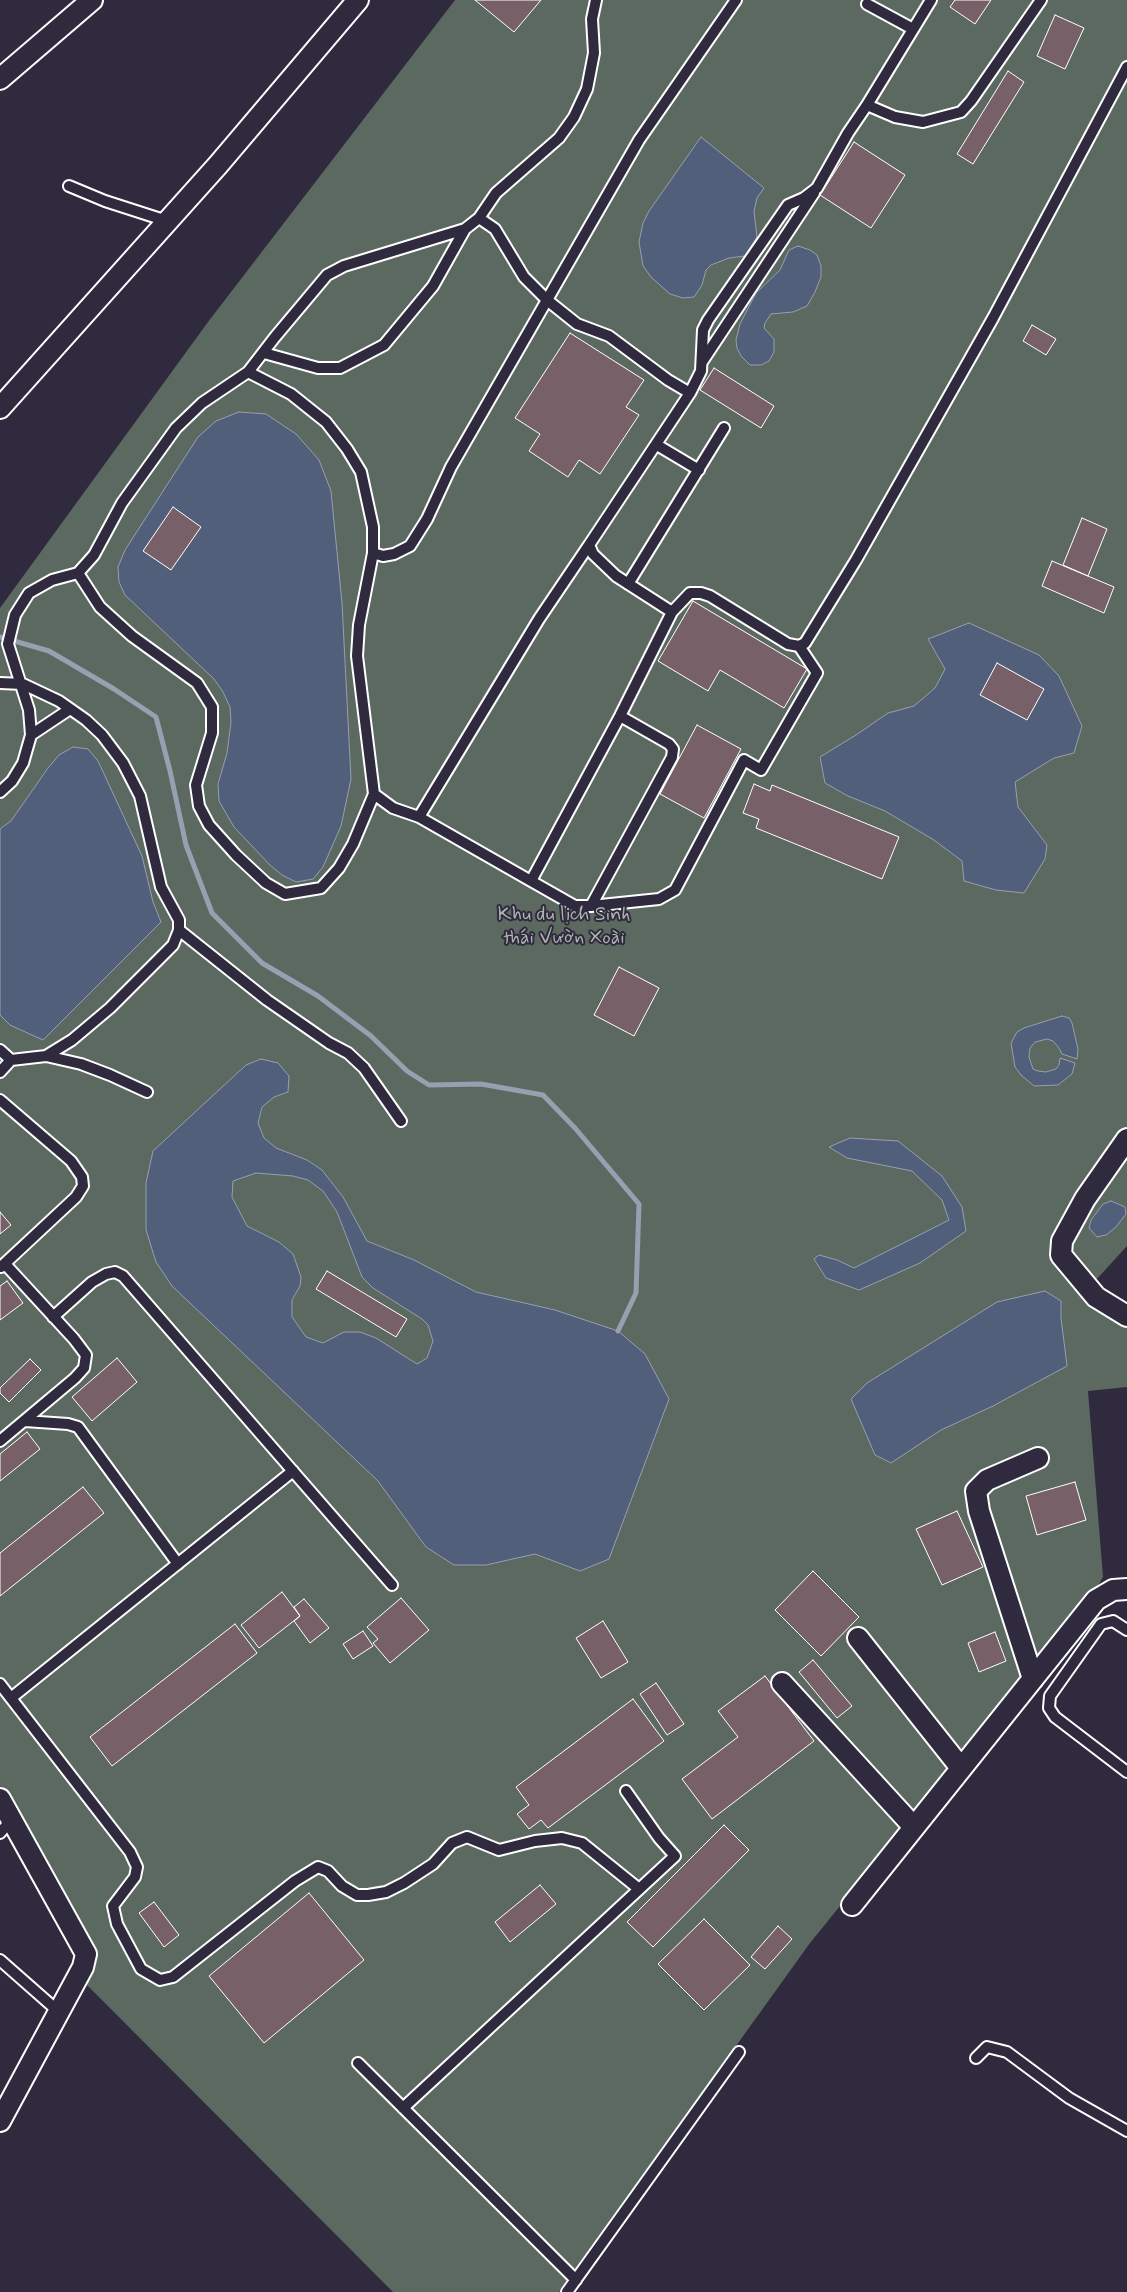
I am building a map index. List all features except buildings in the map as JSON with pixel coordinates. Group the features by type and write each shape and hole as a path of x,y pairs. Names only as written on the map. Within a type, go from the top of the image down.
{"street":[{"path":"0,79 92,0"},
{"path":"0,408 64,339 218,165 358,0"},
{"path":"1127,1139 1085,1200 1062,1242 1061,1255 1096,1297 1127,1316"},
{"path":"1033,1679 979,1511 976,1491 987,1480 1038,1458"},
{"path":"852,1905 913,1826 1096,1600 1113,1590 1127,1589"},
{"path":"858,1638 961,1768"},
{"path":"782,1683 913,1826"},
{"path":"0,1799 6,1826 86,1954 83,1967 0,2121"}],"lane":[{"path":"0,792 12,781 23,763 31,734 30,710 23,684 8,644 14,615 29,593 52,580 78,572 94,555 122,503 176,428 202,404 248,372 327,275 344,266 465,229 480,218 496,193 558,138 574,117 587,89 594,53 592,19 596,0"},
{"path":"373,552 383,556 394,554 410,546 427,519 452,467 639,140 736,0"},
{"path":"702,363 817,188 848,133 931,0"},
{"path":"867,105 895,117 923,122 961,112 971,102 1041,0"},
{"path":"867,4 913,29"},
{"path":"531,881 620,716 672,612 690,593 701,593 710,596 788,644 799,646 805,643 811,635 856,560 1010,288 1127,67"},
{"path":"69,186 105,201 167,221"},
{"path":"419,817 539,619 690,393 701,371 703,330 708,320 788,205 804,198 817,188"},
{"path":"480,218 495,229 524,277 547,300 577,324 609,336 668,380 690,393"},
{"path":"264,353 318,368 340,368 384,345 433,286 465,229"},
{"path":"78,572 100,607 132,636 197,683 212,707 212,733 196,785 199,806 209,825 236,855 266,883 285,894 321,888 339,868 353,844 374,794 357,656 359,625 373,552 373,527 361,472 347,449 326,422 290,394 248,372"},
{"path":"628,584 724,428"},
{"path":"657,445 699,470"},
{"path":"589,545 593,554 616,576 672,612"},
{"path":"374,794 393,808 419,817 576,906 659,899 675,890 744,760 761,770 816,673 799,646"},
{"path":"0,683 23,684 59,701 102,735 124,763 140,796 161,887 179,920 179,930 173,945 110,1008 72,1040 46,1056"},
{"path":"31,734 70,709"},
{"path":"591,906 672,757 673,749 669,744 620,716"},
{"path":"179,930 267,1000 348,1054 364,1068 401,1121"},
{"path":"0,1050 11,1060"},
{"path":"0,1072 11,1060 46,1056 81,1064 147,1092"},
{"path":"0,1100 70,1161 82,1176 83,1186 76,1197 2,1266 74,1339 86,1355 84,1368 0,1441"},
{"path":"53,1317 92,1282 106,1274 115,1272 124,1276 392,1585"},
{"path":"25,1421 68,1424 78,1427 85,1434 178,1564"},
{"path":"11,1698 293,1470"},
{"path":"1127,1630 1113,1621 1101,1624 1050,1696 1049,1708 1055,1718 1127,1772"},
{"path":"0,1684 130,1852 137,1867 135,1877 113,1906 117,1924 141,1969 160,1980 173,1977 295,1881 318,1867 328,1871 342,1886 357,1895 386,1892 433,1864 452,1843 467,1836 499,1850 536,1841 562,1838 582,1843 640,1889"},
{"path":"403,2108 675,1856 626,1791"},
{"path":"0,1960 59,2012"},
{"path":"976,2058 987,2047 1007,2052 1069,2098 1127,2131"},
{"path":"567,2292 739,2052"},
{"path":"358,2063 576,2280"}],"green space":[{"name":"Khu du lịch Sinh thái Vườn Xoài","path":"455,0 1127,0 1127,1246 1085,1292 1127,1323 1127,1387 1088,1391 1103,1577 1093,1594 810,1943 559,2292 393,2292 83,1981 89,1970 18,1816 0,1786 0,608 208,322"}],"water":[{"path":"701,137 764,188 757,198 754,211 757,237 745,256 729,258 711,265 706,270 702,285 694,297 683,298 670,294 651,277 643,266 639,242 643,223 649,211"},
{"path":"798,246 810,250 817,255 821,266 821,277 815,292 807,306 793,312 771,314 764,328 774,339 774,352 769,361 761,365 750,365 741,356 737,348 736,340 740,324 756,293 780,270 789,250"},
{"path":"239,412 266,414 296,434 319,460 331,491 342,603 351,779 341,826 323,867 313,879 296,882 282,875 270,865 234,827 219,801 218,784 227,753 231,722 230,707 223,692 214,679 125,595 119,582 118,567 125,550 198,437 216,421"},
{"path":"969,623 1039,655 1059,676 1082,726 1074,753 1054,758 1015,782 1018,807 1047,845 1045,859 1024,893 996,890 964,881 962,861 934,840 885,811 848,796 825,783 820,757 888,713 914,706 935,688 945,669 928,639"},
{"path":"73,747 88,749 98,761 142,856 153,902 161,922 43,1040 10,1025 0,1015 0,829 11,821 59,755"},
{"path":"1062,1016 1069,1018 1072,1023 1078,1049 1077,1059 1062,1054 1053,1041 1047,1039 1035,1042 1030,1048 1029,1057 1033,1069 1038,1071 1046,1072 1056,1069 1060,1058 1075,1063 1072,1074 1058,1085 1034,1086 1015,1067 1011,1043 1017,1032 1024,1028"},
{"path":"261,1059 278,1063 289,1076 288,1092 274,1097 262,1107 258,1123 264,1138 276,1148 307,1160 322,1170 343,1197 367,1241 414,1260 476,1292 555,1310 618,1331 645,1354 669,1399 609,1559 580,1571 535,1554 486,1565 454,1565 426,1547 378,1481 172,1286 156,1262 146,1230 146,1183 153,1151 246,1065","holes":["256,1173 293,1176 308,1180 323,1191 337,1212 362,1277 373,1288 422,1319 428,1325 433,1341 427,1358 417,1364 376,1338 360,1332 344,1332 323,1343 306,1337 292,1317 292,1300 300,1286 301,1277 293,1254 279,1242 247,1226 232,1197 233,1181"]},
{"path":"850,1138 898,1141 942,1176 962,1207 966,1231 920,1263 859,1290 826,1278 814,1259 819,1255 837,1260 854,1268 949,1220 942,1200 912,1171 847,1158 829,1147"},
{"path":"1111,1201 1125,1207 1126,1214 1116,1227 1106,1235 1097,1237 1089,1228 1091,1220 1103,1204"},
{"path":"1045,1291 1061,1301 1061,1318 1067,1366 993,1406 941,1430 891,1463 875,1455 851,1399 867,1383 997,1302"}],"waterway":[{"path":"0,637 49,651 114,689 156,717 186,845 212,913 262,963 318,996 371,1036 407,1071 429,1085 481,1084 543,1095 575,1128 639,1204 636,1293 618,1331"}]}
